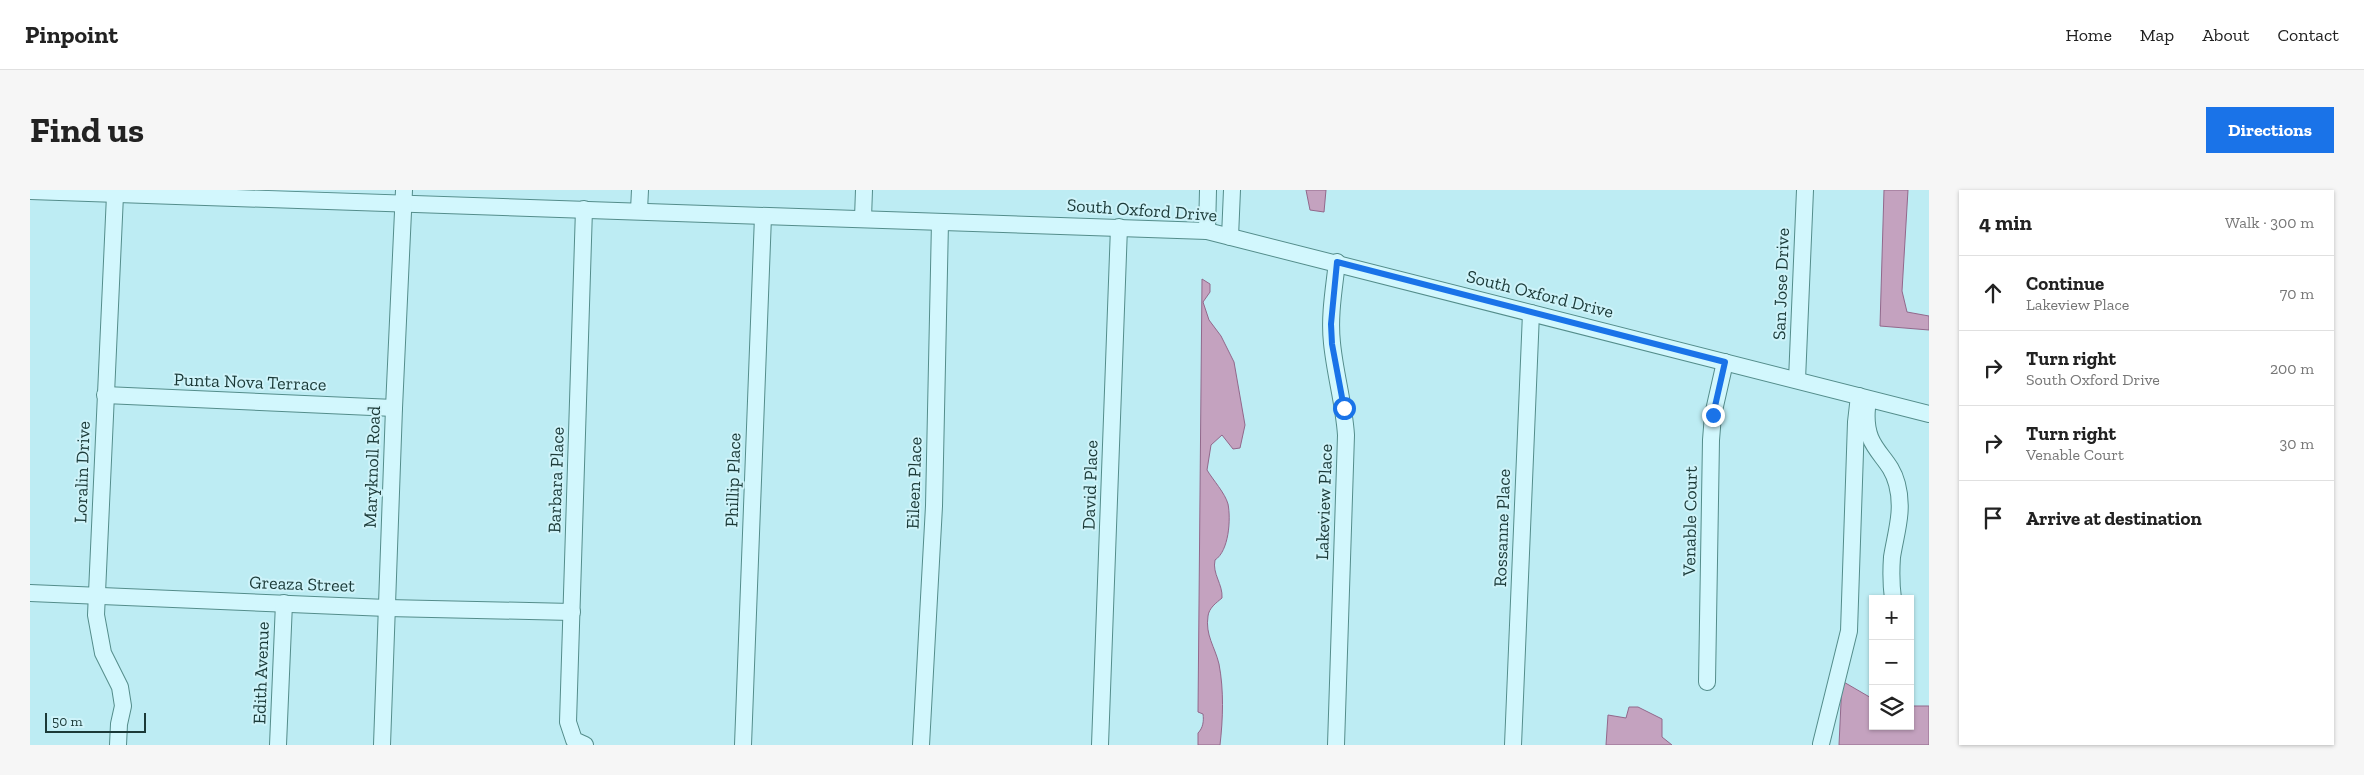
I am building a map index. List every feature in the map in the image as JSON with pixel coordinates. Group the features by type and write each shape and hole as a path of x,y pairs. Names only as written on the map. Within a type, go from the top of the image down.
{"street":[{"path":"639,210 640,190"},
{"path":"863,218 864,190"},
{"path":"1207,231 1208,190"},
{"path":"1230,237 1232,190"},
{"name":"San Jose Drive","path":"1797,380 1805,190"},
{"name":"South Oxford Drive","path":"30,191 115,195 404,196 584,209 1207,231 1337,262 1929,414"},
{"name":"Loralin Drive","path":"115,195 97,596 98,634 103,653 120,687 123,706 119,724 118,745"},
{"name":"Maryknoll Road","path":"382,745 394,408 404,196"},
{"name":"Barbara Place","path":"584,209 568,722 574,740 585,745"},
{"name":"Phillip Place","path":"743,745 763,216"},
{"name":"Eileen Place","path":"921,745 934,506 940,222"},
{"name":"David Place","path":"1100,745 1119,227"},
{"name":"Lakeview Place","path":"1336,745 1346,435 1344,408 1332,344 1331,324 1337,262"},
{"name":"Rossanne Place","path":"1513,745 1531,313"},
{"name":"Venable Court","path":"1707,682 1711,440 1713,415 1725,362"},
{"name":"Punta Nova Terrace","path":"105,395 394,408"},
{"path":"1864,397 1866,427 1875,450 1892,473 1900,499 1900,520 1891,574 1892,595"},
{"path":"1821,744 1848,631 1856,422 1864,397"},
{"name":"Greaza Street","path":"30,593 387,608 572,612"},
{"name":"Edith Avenue","path":"278,745 284,603"}],"shaded area":[{"path":"1306,190 1326,190 1324,212 1310,210"},
{"path":"1884,190 1908,190 1902,291 1907,312 1929,316 1929,330 1880,326"},
{"path":"1202,279 1210,284 1210,292 1203,302 1209,320 1221,336 1234,362 1245,425 1240,448 1233,449 1222,435 1211,445 1207,470 1224,495 1229,510 1226,542 1214,565 1222,598 1210,611 1207,623 1219,664 1222,684 1220,745 1198,745 1198,733 1202,727 1203,719 1203,714 1198,712"},
{"path":"1842,681 1869,697 1869,730 1914,730 1914,706 1929,706 1929,745 1839,745"},
{"path":"1629,707 1638,707 1662,719 1662,737 1672,745 1606,745 1608,715 1626,718"}],"route":[{"path":"1344,408 1332,344 1331,324 1337,262 1725,362 1713,415"}]}
